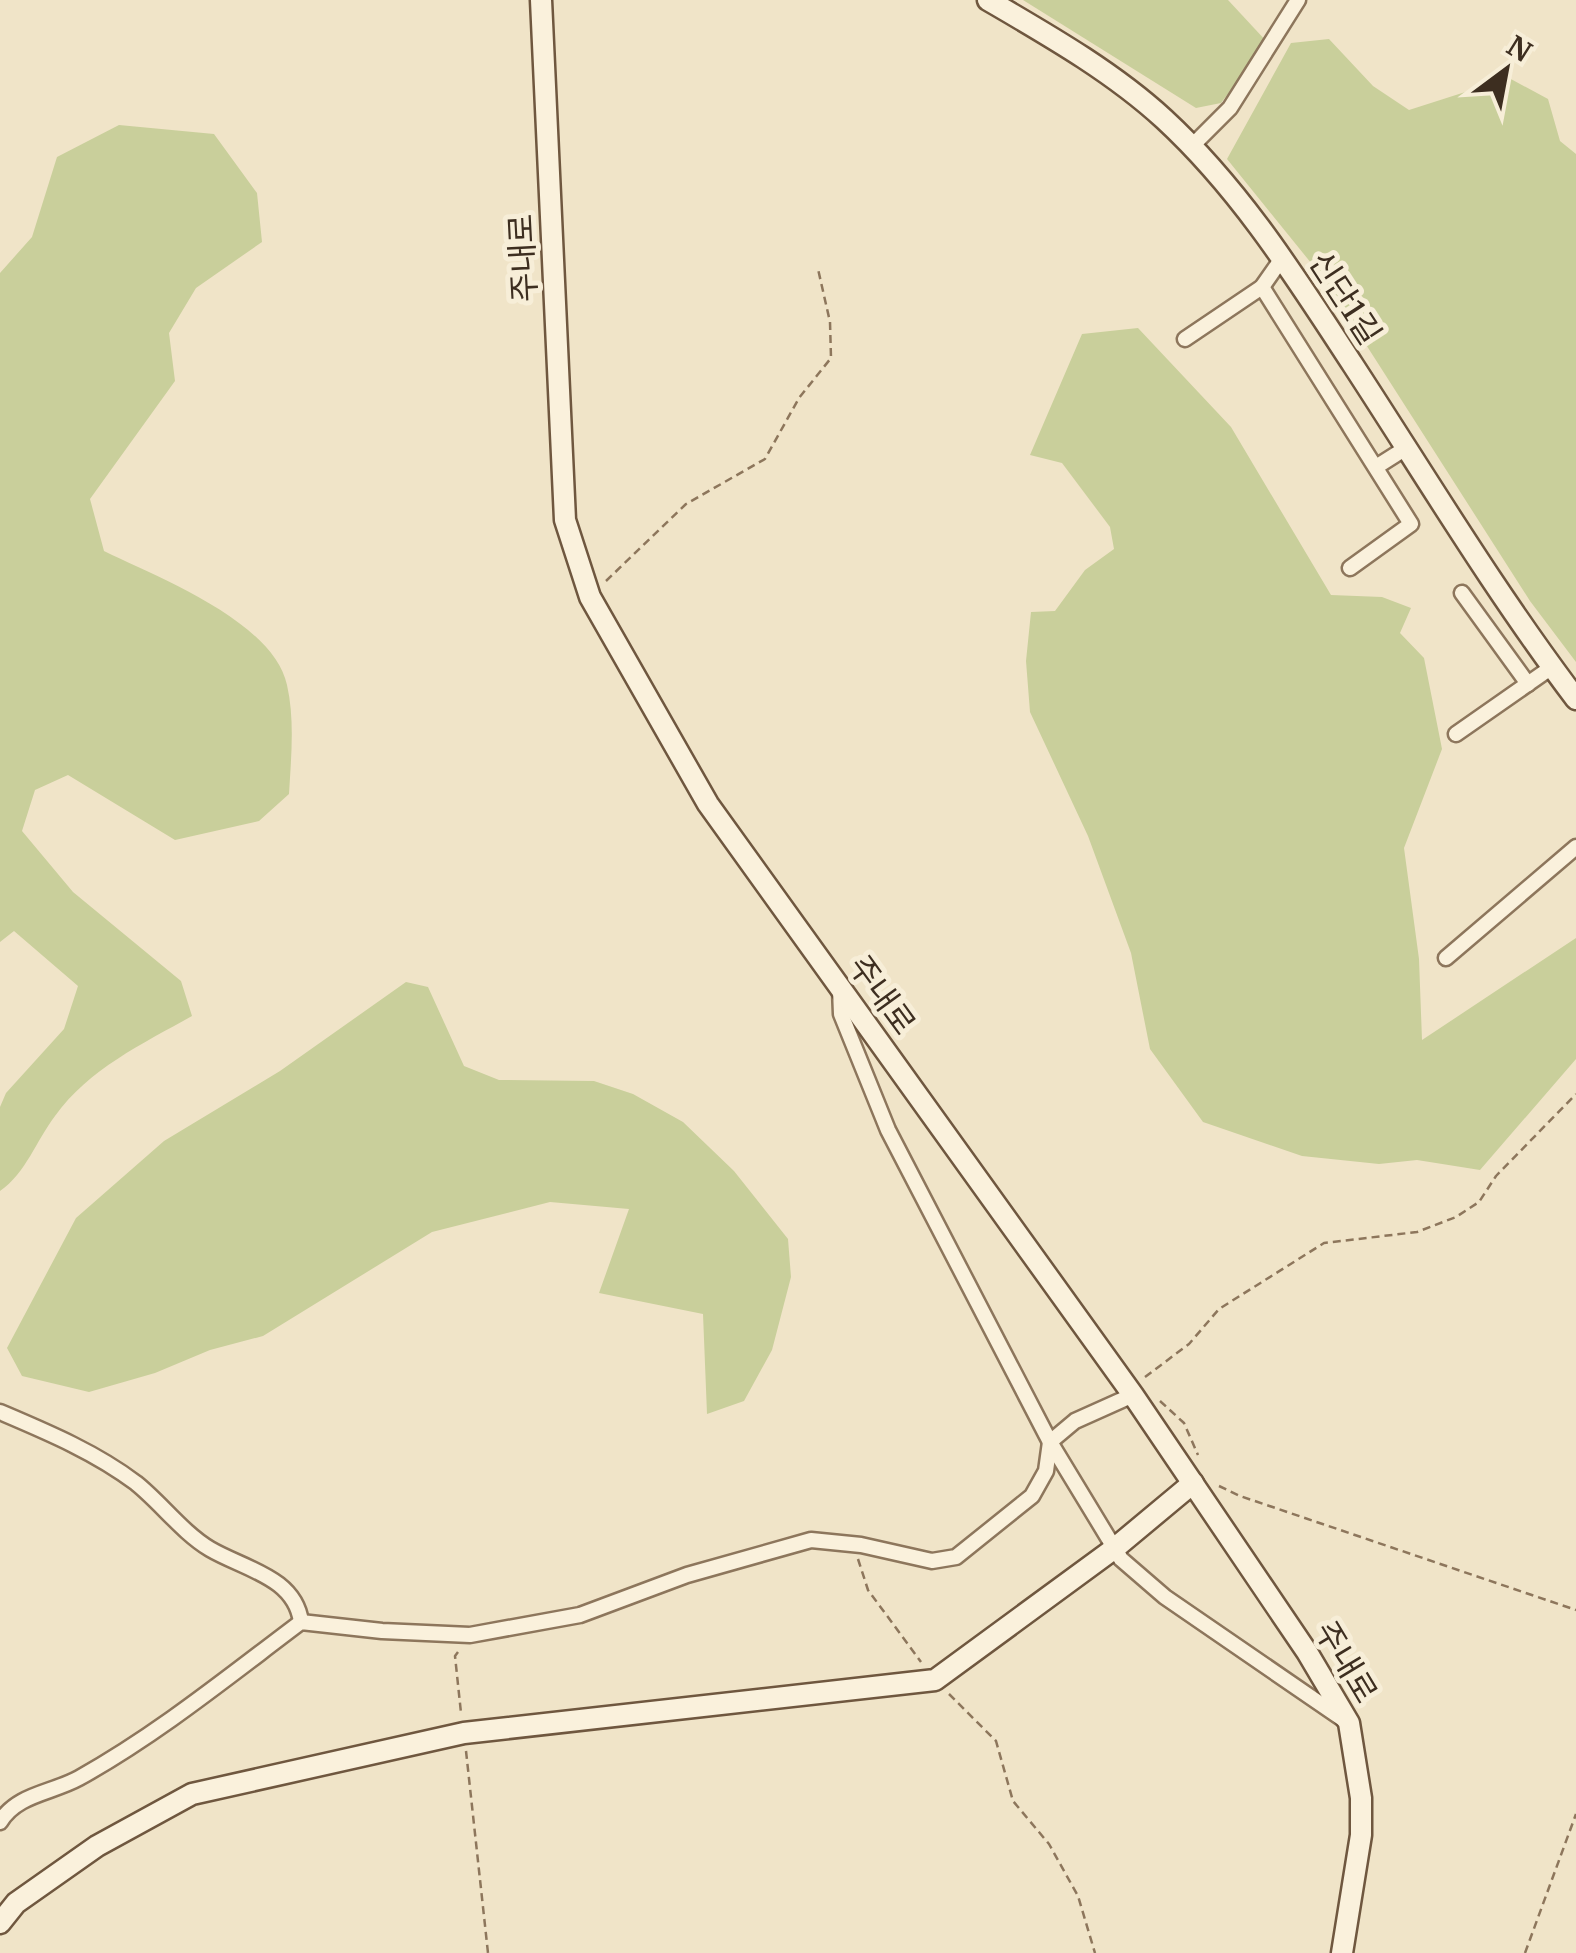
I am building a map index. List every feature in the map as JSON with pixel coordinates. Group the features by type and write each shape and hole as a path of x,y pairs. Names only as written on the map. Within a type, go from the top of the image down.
{"street":[{"name":"주내로","path":"541,0 564,520 590,597 708,804 1130,1391 1203,1476 1349,1724 1361,1798 1361,1834 1342,1953"},
{"name":"신단1길","path":"988,0 1092,64 1162,117 1223,179 1283,258 1507,607 1576,699"},
{"path":"1191,146 1230,108 1298,0"},
{"path":"1185,340 1262,287 1283,258"},
{"path":"1262,287 1412,524 1350,568"},
{"path":"1376,467 1406,448"},
{"path":"1462,593 1528,684"},
{"path":"1456,734 1552,667"},
{"path":"1446,958 1576,847"},
{"path":"840,988 841,1014 888,1130 1050,1442 1121,1559 1166,1597 1349,1724"},
{"path":"0,1822 8,1808 76,1780 170,1721 301,1622 382,1631 470,1634 580,1615 687,1575 811,1540 854,1544 932,1561 956,1557 1032,1496 1046,1471 1050,1442 1075,1420 1130,1391"},
{"path":"0,1412 73,1443 135,1483 208,1548 273,1578 299,1605 301,1622"},
{"path":"0,1923 16,1904 97,1846 192,1794 464,1733 936,1680 1114,1548 1203,1476"}],"path":[{"path":"590,597 686,504 765,459 800,398 831,358 830,322 818,268"},
{"path":"1130,1391 1189,1344 1220,1310 1324,1243 1417,1232 1456,1217 1479,1202 1496,1176 1576,1094"},
{"path":"1158,1400 1184,1423 1203,1476 1221,1488 1576,1610"},
{"path":"854,1544 868,1590 936,1680 996,1741 1013,1800 1049,1844 1078,1896 1095,1953"},
{"path":"470,1634 455,1656 488,1953"},
{"path":"1525,1953 1576,1814"}],"green space":[{"path":"1023,0 1228,0 1267,42 1221,103 1196,108"},
{"path":"1329,39 1373,86 1409,110 1509,78 1548,99 1560,141 1576,154 1576,662 1530,601 1324,279 1227,159 1291,43"},
{"path":"119,125 214,134 257,193 262,242 196,288 169,333 175,381 90,499 104,551 182,588 237,621 277,662 287,685 291,712 289,794 259,821 175,840 68,775 35,790 22,831 73,892 181,981 192,1016 118,1059 84,1084 55,1116 17,1175 0,1191 0,1107 6,1093 64,1029 78,986 14,931 0,942 0,273 32,237 57,157"},
{"path":"1138,328 1231,427 1331,595 1382,597 1411,608 1400,633 1424,658 1442,749 1404,848 1419,959 1422,1040 1576,938 1576,1059 1480,1170 1417,1160 1379,1164 1302,1156 1203,1122 1150,1049 1131,953 1088,836 1030,712 1026,661 1031,612 1055,611 1085,570 1114,549 1110,527 1062,463 1030,455 1082,334"},
{"path":"406,982 428,987 464,1066 499,1080 594,1081 633,1094 683,1122 734,1171 788,1239 791,1277 772,1350 744,1401 707,1414 703,1314 599,1293 629,1209 550,1202 432,1232 263,1336 210,1350 155,1373 89,1392 22,1376 7,1348 76,1218 164,1141 280,1071"}]}
